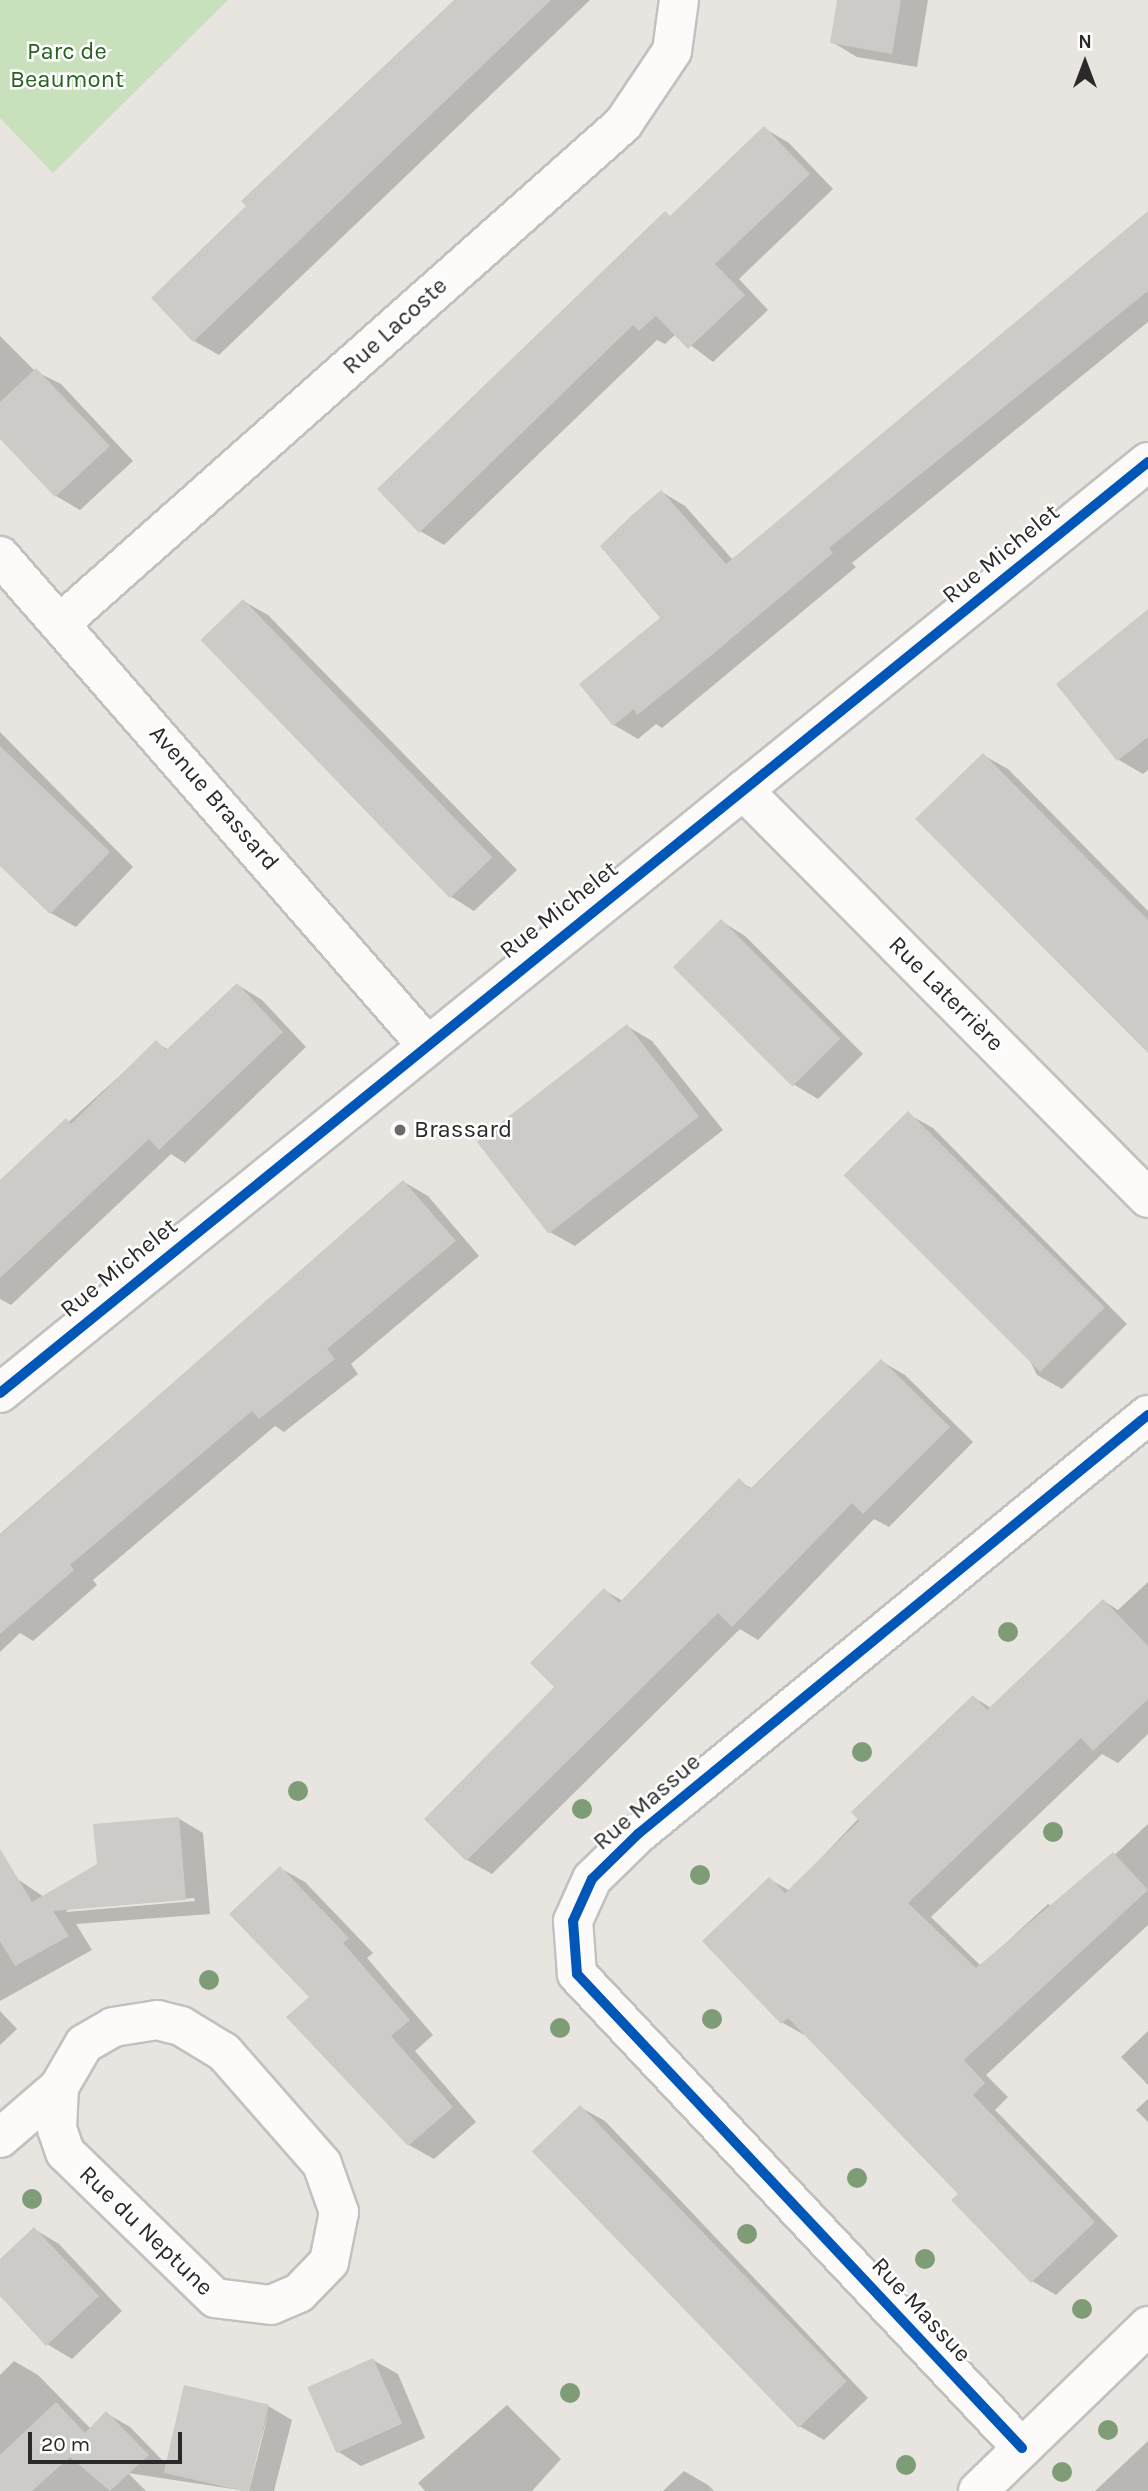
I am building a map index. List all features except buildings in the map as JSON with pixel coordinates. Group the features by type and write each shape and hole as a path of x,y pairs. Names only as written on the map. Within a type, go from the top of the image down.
{"street":[{"name":"Rue Lacoste","path":"63,621 623,124 672,51 679,0"},
{"name":"Rue Michelet","path":"0,1393 425,1043 1148,463"},
{"name":"Avenue Brassard","path":"0,556 63,621 425,1043"},
{"name":"Rue Laterrière","path":"743,790 1148,1198"},
{"name":"Rue Massue","path":"1022,2448 577,1974 573,1921 592,1879 638,1834 1148,1415"},
{"name":"Rue du Neptune","path":"0,2138 59,2087 85,2045 113,2026 157,2020 201,2035 224,2052 322,2164 340,2212 329,2262 299,2293 271,2305 215,2298 65,2152 57,2129 59,2087"},
{"path":"978,2491 1148,2326"}],"green space":[{"name":"Parc de Beaumont","path":"0,0 228,0 53,173 0,118"}],"cycle path":[{"path":"0,1393 1148,462"},
{"path":"1022,2448 577,1974 573,1921 592,1879 638,1834 1148,1415"}],"place":[{"name":"Brassard","path":"400,1130"}]}
